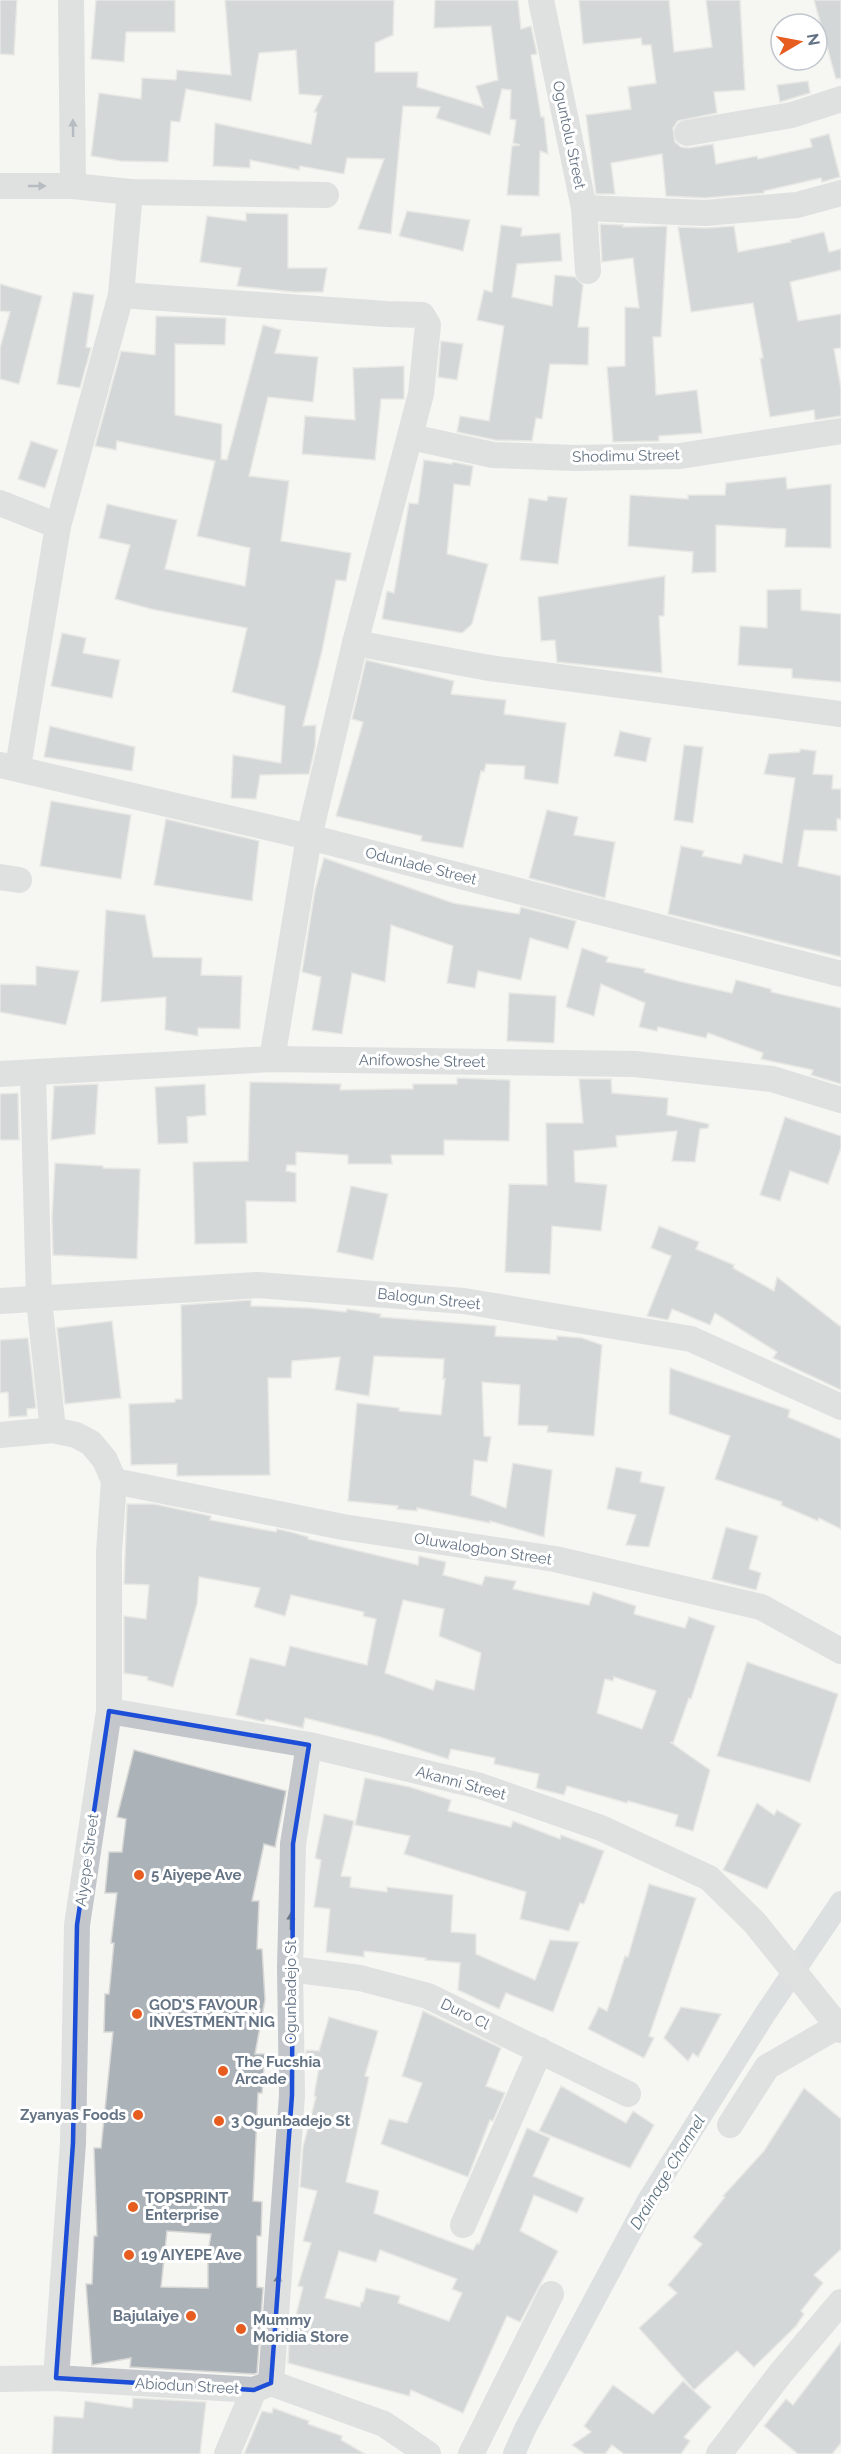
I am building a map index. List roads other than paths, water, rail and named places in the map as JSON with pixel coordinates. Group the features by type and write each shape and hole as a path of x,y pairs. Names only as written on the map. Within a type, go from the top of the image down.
{"street":[{"path":"71,0 73,186"},
{"name":"Oguntolu Street","path":"541,0 584,208 588,271"},
{"path":"687,133 792,115 841,99"},
{"path":"0,186 73,186 130,192 326,195"},
{"path":"9,766 58,526 122,295 130,192"},
{"path":"584,208 705,213 797,205 841,192"},
{"path":"122,295 386,315 422,315 428,325 421,394 355,643 309,837 272,1059"},
{"name":"Shodimu Street","path":"411,437 493,455 576,458 680,456 841,431"},
{"path":"0,503 58,526"},
{"path":"355,643 489,668 841,714"},
{"name":"Odunlade Street","path":"9,766 309,837 841,974"},
{"name":"Anifowoshe Street","path":"0,1074 33,1074 272,1059 635,1064 772,1079 841,1100"},
{"path":"33,1074 39,1300 53,1430"},
{"name":"Balogun Street","path":"0,1301 258,1285 464,1301 692,1339 841,1407"},
{"path":"0,1435 53,1430 76,1435 91,1443 105,1460 114,1481"},
{"name":"Oluwalogbon Street","path":"114,1481 343,1527 555,1559 761,1607 841,1651"},
{"name":"Aiyepe Street","path":"56,2378 73,2143 77,1924 109,1711 109,1552 114,1481"},
{"name":"Akanni Street","path":"109,1711 309,1745 480,1786 602,1828 709,1878 755,1923 772,1948 835,2022"},
{"name":"Ogunbadejo St","path":"227,2454 263,2387 292,2095 290,1969 293,1844 309,1745"},
{"name":"Duro Cl","path":"290,1969 360,1978 428,1996 628,2094"},
{"path":"730,2125 767,2067 835,2022"},
{"path":"463,2225 540,2050"},
{"path":"471,2454 551,2294"},
{"path":"719,2454 780,2374 841,2302"},
{"name":"Abiodun Street","path":"0,2379 56,2378 263,2387 384,2424 428,2454"}],"waterway":[{"name":"Drainage Channel","path":"514,2454 525,2429 648,2200 765,2014 841,1902"}],"place":[{"name":"5 Aiyepe Ave","path":"139,1875"},
{"name":"GOD'S FAVOUR INVESTMENT NIG","path":"137,2014"},
{"name":"The Fucshia Arcade","path":"223,2071"},
{"name":"Zyanyas Foods","path":"138,2115"},
{"name":"3 Ogunbadejo St","path":"219,2121"},
{"name":"TOPSPRINT Enterprise","path":"133,2207"},
{"name":"19 AIYEPE Ave","path":"129,2255"},
{"name":"Bajulaiye","path":"191,2316"},
{"name":"Mummy Moridia Store","path":"241,2329"}]}
